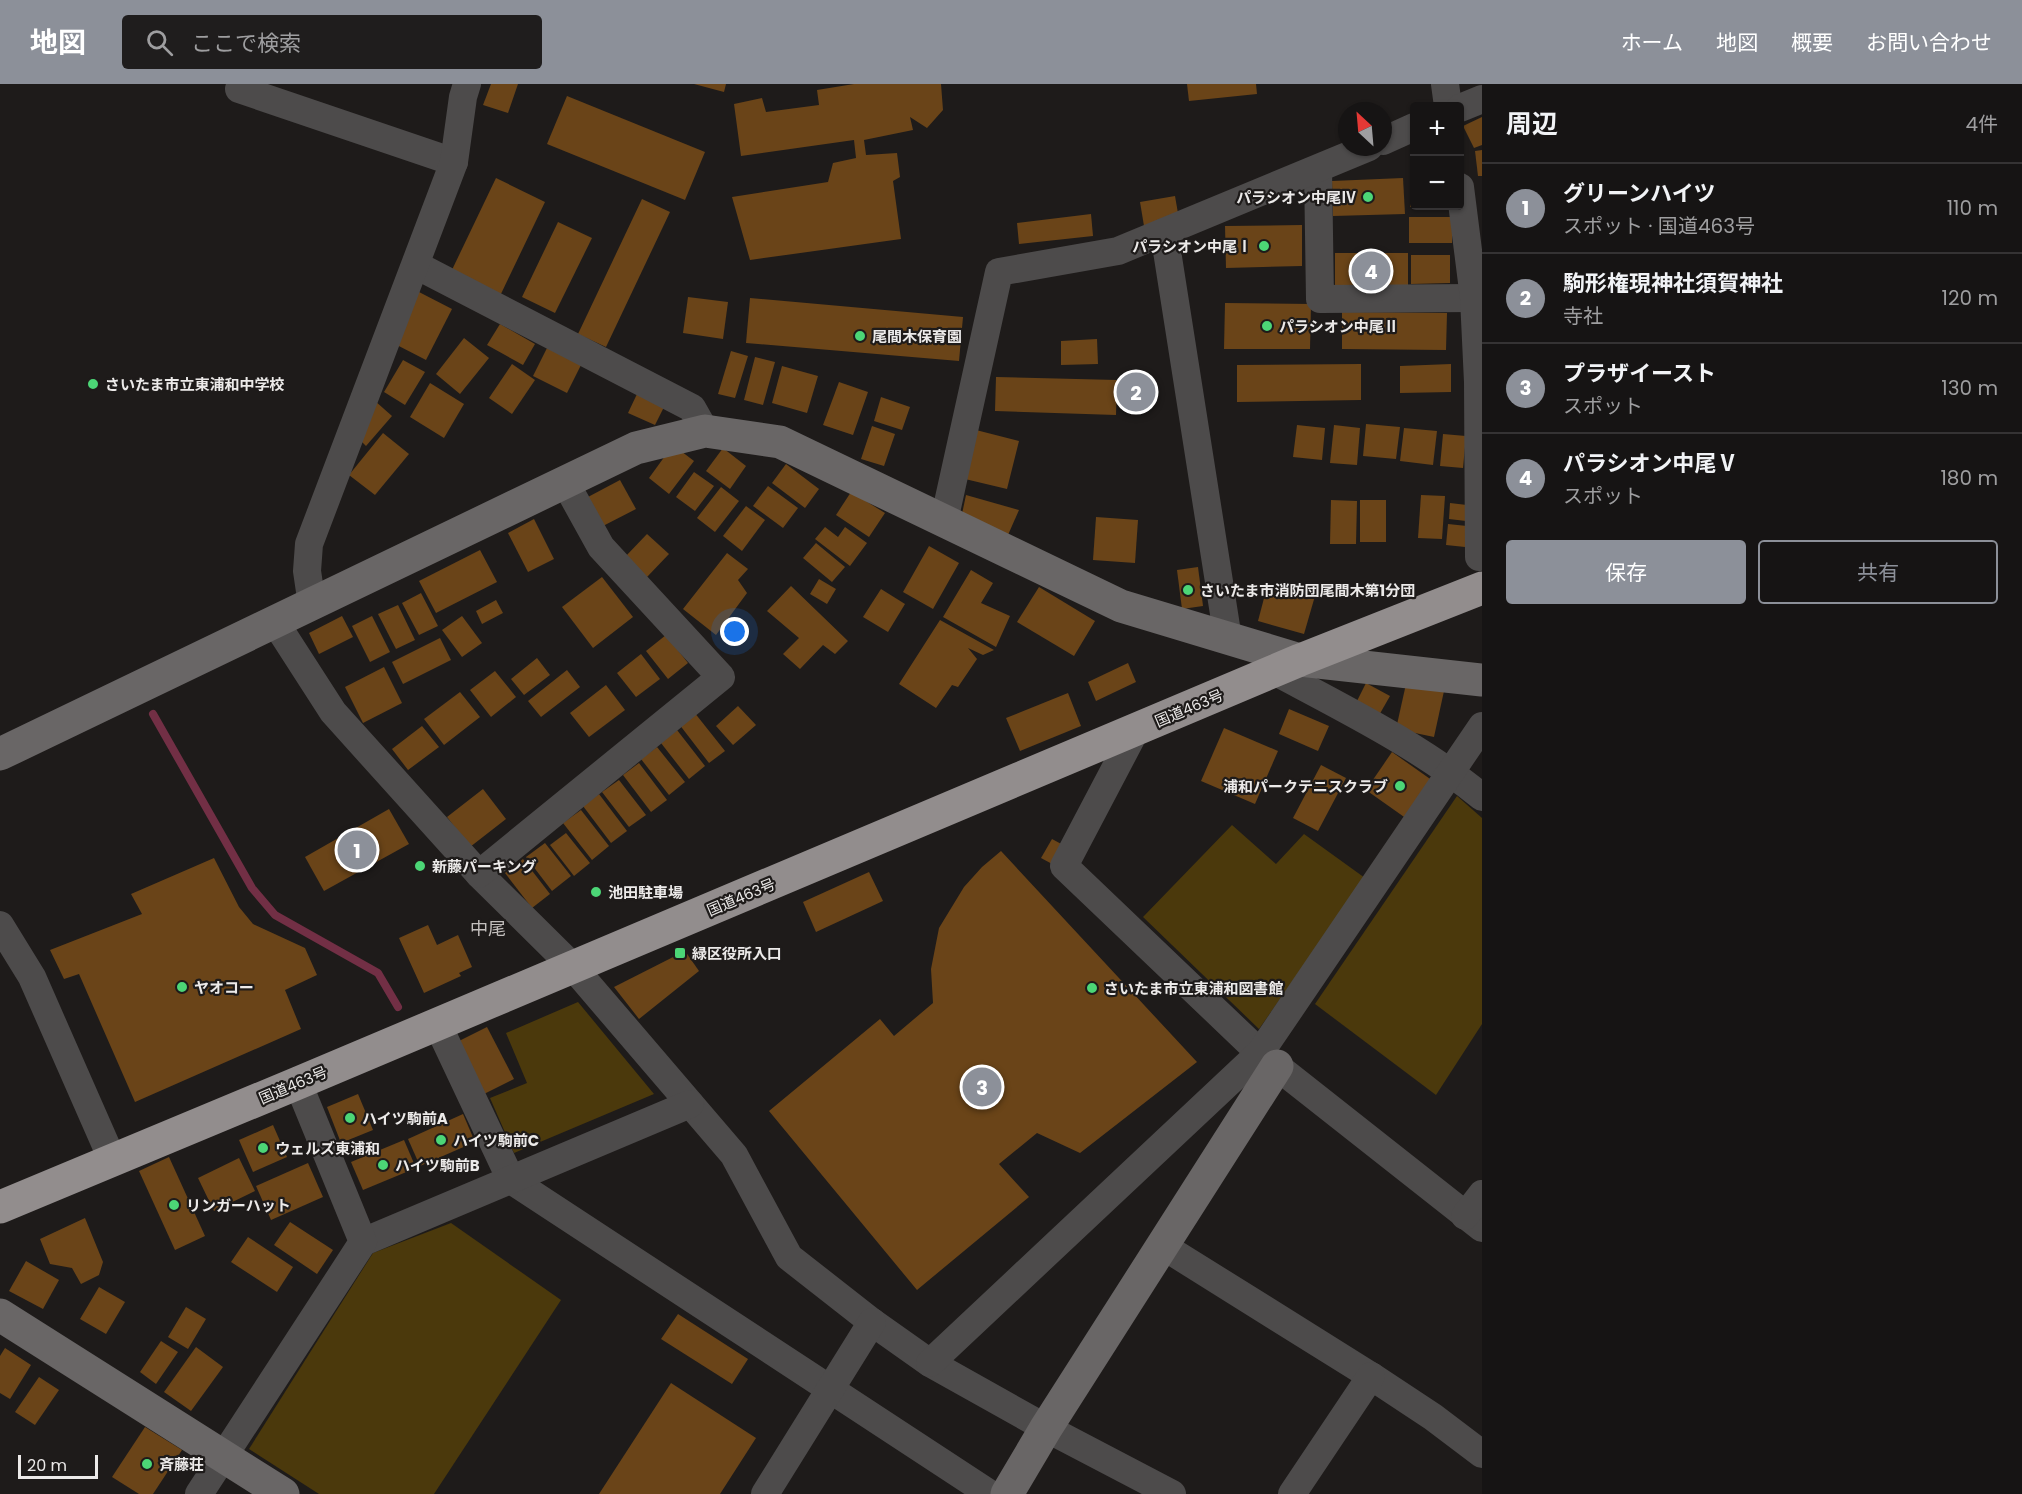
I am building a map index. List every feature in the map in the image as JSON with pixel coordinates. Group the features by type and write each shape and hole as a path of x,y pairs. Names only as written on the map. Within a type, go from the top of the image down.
{"highway":[{"name":"国道463号","path":"0,1207 1135,731 1287,666 1480,575"}],"street":[{"path":"312,605 307,571 309,544 454,162 463,97 467,84"},
{"path":"1445,84 1447,102"},
{"path":"238,89 454,162"},
{"path":"1464,106 1482,99"},
{"path":"1392,137 1410,129"},
{"path":"944,521 999,272 1118,251 1348,156"},
{"path":"1318,169 1320,299 1477,287"},
{"path":"1467,190 1477,287 1480,382 1480,575"},
{"path":"1164,232 1228,639"},
{"path":"416,265 692,408 705,431"},
{"path":"0,754 636,448 705,431 780,442 1121,606 1228,639 1287,666 1356,715 1451,772 1482,797"},
{"path":"479,873 721,677 602,547 565,482"},
{"path":"275,622 333,712 479,873 573,967 734,1155 789,1257 872,1322 930,1363 1046,1428 1172,1494"},
{"path":"1287,666 1482,681"},
{"path":"1007,1494 1046,1428 1163,1246 1269,1059 1482,726"},
{"path":"1135,731 1064,866 1269,1059 1474,1222 1482,1194"},
{"path":"0,925 32,977 112,1159"},
{"path":"437,1023 511,1180 990,1494"},
{"path":"930,1363 1269,1059"},
{"path":"298,1083 363,1242"},
{"path":"199,1494 363,1242 690,1104"},
{"path":"1163,1246 1371,1376 1433,1417 1482,1454"},
{"path":"0,1315 283,1494"},
{"path":"765,1494 872,1322"},
{"path":"1292,1494 1371,1376"}],"shaded area":[{"path":"1457,796 1482,818 1482,1024 1436,1095 1315,1004"},
{"path":"1232,825 1276,864 1304,834 1365,878 1259,1029 1143,917"},
{"path":"578,1002 654,1094 514,1153 490,1098 527,1083 506,1033"},
{"path":"451,1223 561,1300 434,1494 319,1494 249,1449 373,1253"}],"building":[{"path":"491,84 518,84 508,113 483,105"},
{"path":"694,84 726,84 724,92"},
{"path":"854,84 941,84 943,110 927,128 910,117 913,130 864,140 866,155 897,153 900,177 893,181 901,239 750,260 732,197 828,182 833,163 856,158 854,140 741,156 734,104 762,98 766,112 819,105 817,90"},
{"path":"1187,84 1256,84 1257,94 1189,101"},
{"path":"567,96 705,152 685,200 547,144"},
{"path":"1482,117 1482,145 1474,148 1464,126"},
{"path":"1482,150 1482,176 1478,176 1475,151"},
{"path":"496,178 545,202 499,298 450,274"},
{"name":"パラシオン中尾Ⅳ","path":"1403,178 1405,214 1333,216 1332,181"},
{"path":"1175,196 1179,219 1144,226 1140,202"},
{"path":"642,199 670,212 606,347 578,334"},
{"path":"1091,214 1093,236 1019,244 1017,223"},
{"path":"1409,217 1452,217 1452,243 1409,243"},
{"path":"558,222 592,238 555,313 522,297"},
{"name":"パラシオン中尾Ⅰ","path":"1302,225 1302,266 1226,268 1225,226"},
{"path":"1335,253 1408,253 1408,289 1335,289"},
{"path":"1411,255 1450,255 1450,283 1411,284"},
{"path":"419,292 452,309 426,360 393,343"},
{"path":"688,297 728,302 723,339 683,333"},
{"path":"750,298 963,317 959,361 746,343"},
{"name":"パラシオン中尾Ⅱ","path":"1225,303 1311,304 1310,349 1224,349"},
{"path":"1342,312 1447,313 1446,350 1342,349"},
{"path":"500,324 535,344 523,365 487,345"},
{"path":"464,338 489,358 460,394 436,374"},
{"path":"1097,339 1098,364 1061,365 1061,341"},
{"path":"548,346 582,363 567,393 533,376"},
{"path":"731,351 748,356 735,398 718,394"},
{"path":"755,357 775,362 763,405 744,400"},
{"path":"403,360 425,372 405,405 384,392"},
{"path":"512,364 535,380 512,414 489,398"},
{"path":"1361,364 1361,400 1237,402 1237,365"},
{"path":"1451,364 1451,392 1400,393 1400,366"},
{"path":"782,366 818,376 807,413 772,403"},
{"path":"996,377 1117,380 1116,415 995,411"},
{"path":"839,382 868,392 853,435 823,425"},
{"path":"430,383 464,404 444,438 410,417"},
{"path":"637,394 664,407 655,425 628,413"},
{"path":"881,397 910,407 902,430 874,421"},
{"path":"375,401 392,416 366,446 359,439"},
{"path":"1366,424 1400,427 1396,459 1363,456"},
{"path":"1297,425 1325,428 1322,460 1293,457"},
{"path":"1334,425 1360,428 1357,465 1330,463"},
{"path":"872,426 895,434 884,466 861,459"},
{"path":"1404,428 1437,431 1433,465 1400,461"},
{"path":"976,430 1019,441 1007,489 965,479"},
{"path":"383,433 409,454 375,495 349,475"},
{"path":"1443,434 1466,436 1463,468 1440,466"},
{"path":"673,445 694,461 669,494 649,478"},
{"path":"723,448 746,466 730,489 706,471"},
{"path":"786,464 819,489 805,508 772,483"},
{"path":"694,472 714,486 695,511 676,497"},
{"path":"620,480 636,509 603,526 588,497"},
{"path":"768,486 798,508 783,528 753,506"},
{"path":"721,487 739,501 715,532 697,518"},
{"path":"851,492 885,513 869,537 836,515"},
{"path":"966,495 1019,510 1008,535 962,514"},
{"path":"1421,495 1445,496 1442,539 1418,538"},
{"path":"1331,500 1357,501 1356,544 1330,544"},
{"path":"1360,500 1386,500 1386,542 1360,542"},
{"path":"1450,503 1467,505 1466,521 1449,519"},
{"path":"746,506 765,520 742,551 723,536"},
{"path":"1096,517 1138,520 1135,563 1093,560"},
{"path":"534,519 554,559 528,572 508,533"},
{"path":"1448,524 1467,526 1465,547 1446,545"},
{"path":"825,527 838,537 845,527 867,543 850,566 815,539"},
{"path":"647,534 669,554 647,577 625,557"},
{"path":"816,543 845,567 832,582 803,558"},
{"path":"929,546 959,563 933,609 903,592"},
{"path":"480,550 497,582 436,613 419,581"},
{"path":"727,553 748,569 738,580 747,593 716,635 683,609"},
{"path":"1198,567 1203,606 1182,609 1177,570"},
{"path":"971,570 993,583 981,603 1010,616 996,647 943,617"},
{"path":"602,577 633,617 593,648 562,607"},
{"path":"819,579 836,589 827,604 810,594"},
{"path":"1268,583 1315,596 1304,634 1258,621"},
{"path":"791,586 848,641 835,654 823,645 800,669 783,654 799,638 767,611"},
{"path":"1039,587 1095,621 1074,656 1017,622"},
{"path":"881,589 905,604 888,632 863,617"},
{"path":"421,593 438,626 419,635 402,603"},
{"path":"496,600 503,613 482,624 476,611"},
{"path":"398,605 415,640 396,649 378,614"},
{"path":"342,616 353,637 319,654 309,633"},
{"path":"372,616 390,652 370,662 352,626"},
{"path":"462,616 482,643 462,657 442,630"},
{"path":"940,620 994,650 983,655 968,648 977,659 958,687 952,685 936,708 899,684"},
{"path":"666,635 688,663 668,679 646,651"},
{"path":"440,638 451,660 403,684 392,662"},
{"path":"641,654 660,679 636,697 617,673"},
{"path":"537,658 550,675 524,695 511,679"},
{"path":"1128,663 1136,682 1096,701 1088,682"},
{"path":"384,667 402,703 363,723 345,687"},
{"path":"567,670 580,687 541,717 528,701"},
{"path":"495,671 516,697 491,717 470,690"},
{"path":"1366,683 1390,696 1378,717 1355,705"},
{"path":"1406,684 1444,691 1434,737 1396,729"},
{"path":"606,685 625,710 589,737 570,713"},
{"path":"460,692 480,717 444,745 424,719"},
{"path":"1068,693 1081,726 1020,751 1006,718"},
{"path":"738,706 756,725 733,745 716,726"},
{"path":"1289,709 1329,726 1318,751 1279,734"},
{"path":"694,712 725,751 709,763 679,724"},
{"path":"422,726 439,747 408,770 392,749"},
{"path":"1224,728 1278,751 1255,804 1201,781"},
{"path":"677,730 705,766 689,779 661,743"},
{"path":"657,747 685,782 669,795 641,759"},
{"path":"1392,752 1433,781 1407,819 1366,790"},
{"path":"639,763 667,800 651,812 623,775"},
{"path":"1321,765 1346,778 1318,831 1293,818"},
{"path":"619,780 646,815 629,827 602,792"},
{"path":"483,789 506,819 470,847 447,817"},
{"path":"599,794 627,831 611,843 583,806"},
{"path":"389,809 409,844 324,891 305,857"},
{"path":"581,810 609,846 592,860 563,823"},
{"path":"566,833 590,863 574,876 550,845"},
{"path":"1052,839 1065,846 1054,865 1041,858"},
{"path":"545,843 571,876 552,891 526,857"},
{"path":"1001,851 1197,1062 1080,1153 1037,1133 999,1164 1029,1197 917,1290 769,1111 880,1019 894,1036 933,1003 931,969 939,928 964,887"},
{"path":"214,858 239,907 253,924 305,948 317,975 285,990 301,1029 135,1102 79,974 64,979 50,950 142,914 131,894"},
{"path":"523,859 550,894 532,908 505,873"},
{"path":"869,872 883,901 816,932 803,902"},
{"path":"428,925 437,945 458,935 472,967 459,973 461,976 424,993 399,938"},
{"path":"685,951 699,971 639,1019 614,987"},
{"path":"487,1027 514,1079 480,1096 453,1044"},
{"name":"ハイツ駒前A","path":"358,1094 373,1130 341,1143 327,1107"},
{"name":"ハイツ駒前C","path":"463,1114 475,1142 420,1166 408,1139"},
{"name":"ウェルズ東浦和","path":"273,1125 287,1157 253,1172 239,1140"},
{"name":"ハイツ駒前B","path":"404,1140 416,1168 363,1190 351,1162"},
{"path":"169,1157 205,1236 175,1250 139,1171"},
{"path":"239,1158 255,1191 214,1211 198,1178"},
{"path":"308,1163 323,1197 271,1220 256,1186"},
{"path":"85,1218 103,1262 99,1275 81,1284 72,1268 50,1264 40,1239"},
{"path":"290,1222 333,1250 317,1274 274,1245"},
{"path":"248,1237 293,1267 277,1292 231,1262"},
{"path":"26,1261 59,1280 43,1309 9,1291"},
{"path":"99,1287 125,1302 106,1334 80,1319"},
{"path":"186,1307 206,1319 188,1349 168,1337"},
{"path":"678,1314 748,1359 732,1384 661,1339"},
{"path":"161,1341 178,1352 156,1384 140,1372"},
{"path":"196,1347 223,1367 191,1411 164,1392"},
{"path":"5,1348 31,1365 10,1399 0,1393 0,1356"},
{"path":"39,1377 59,1390 35,1425 15,1412"},
{"path":"671,1383 756,1438 720,1494 599,1494"},
{"name":"斉藤荘","path":"145,1427 182,1450 153,1494 139,1494 112,1477"}],"waterway":[{"path":"153,714 252,888 275,915 378,973 398,1007"}],"place":[{"name":"パラシオン中尾Ⅳ","path":"1368,197"},
{"name":"パラシオン中尾Ⅰ","path":"1264,246"},
{"name":"パラシオン中尾Ⅴ","path":"1371,271"},
{"name":"パラシオン中尾Ⅱ","path":"1267,326"},
{"name":"尾間木保育園","path":"860,336"},
{"name":"さいたま市立東浦和中学校","path":"93,384"},
{"name":"駒形権現神社須賀神社","path":"1136,392"},
{"name":"さいたま市消防団尾間木第1分団","path":"1188,590"},
{"name":"浦和パークテニスクラブ","path":"1400,786"},
{"name":"グリーンハイツ","path":"357,850"},
{"name":"新藤パーキング","path":"420,866"},
{"name":"池田駐車場","path":"596,892"},
{"name":"緑区役所入口","path":"680,953"},
{"name":"ヤオコー","path":"182,987"},
{"name":"さいたま市立東浦和図書館","path":"1092,988"},
{"name":"プラザイースト","path":"982,1087"},
{"name":"ハイツ駒前A","path":"350,1118"},
{"name":"ハイツ駒前C","path":"441,1140"},
{"name":"ウェルズ東浦和","path":"263,1148"},
{"name":"ハイツ駒前B","path":"383,1165"},
{"name":"リンガーハット","path":"174,1205"},
{"name":"斉藤荘","path":"147,1464"}],"district":[{"name":"中尾","path":"488,928"}]}
